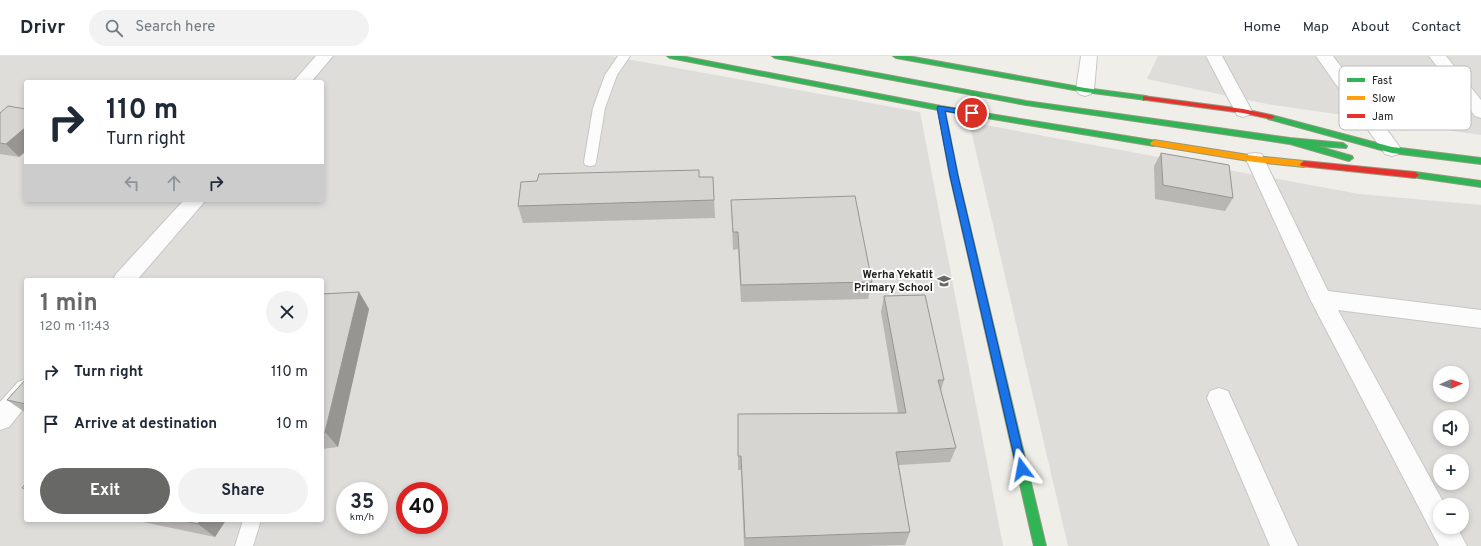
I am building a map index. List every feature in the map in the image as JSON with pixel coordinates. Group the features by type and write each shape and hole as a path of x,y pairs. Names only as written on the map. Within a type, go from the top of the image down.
{"main road":[{"path":"670,56 941,108 1255,159 1403,173 1481,184"},
{"path":"775,56 1026,103 1290,141 1392,150 1481,161"},
{"path":"896,56 1084,90 1243,111 1290,121 1392,150"},
{"path":"941,108 954,176 1040,546"},
{"path":"1290,141 1403,173"}],"street":[{"path":"304,80 325,56"},
{"path":"1084,90 1089,56"},
{"path":"1214,56 1243,111"},
{"path":"1324,56 1339,77"},
{"path":"1437,56 1445,66"},
{"path":"1471,99 1481,112"},
{"path":"1378,130 1392,150"},
{"path":"1255,159 1321,299 1433,509"},
{"path":"126,278 194,202"},
{"path":"1321,299 1481,319"},
{"path":"0,419 24,391"},
{"path":"1219,398 1284,546"},
{"path":"1447,534 1453,546"}],"lane":[{"path":"590,162 599,108 611,75 624,56"},
{"path":"244,546 251,522"}],"shaded area":[{"path":"0,56 610,56 920,112 1003,546 0,546"},
{"path":"1158,56 1481,56 1481,135 1446,130 1471,130 1471,66 1339,66 1339,114 1267,104 1147,79"},
{"path":"969,122 1359,194 1481,205 1481,546 1068,546"}],"building":[{"path":"8,106 24,109 24,129 6,144 0,143 0,113"},
{"path":"1161,153 1229,165 1233,198 1163,185"},
{"path":"699,170 699,177 713,177 714,200 518,206 521,182 537,181 539,174"},
{"path":"855,196 872,282 741,285 738,232 733,232 731,200"},
{"path":"359,292 324,432 324,294"},
{"path":"925,295 944,380 938,380 956,448 896,452 910,532 745,538 741,456 738,456 738,414 906,413 884,296"},
{"path":"24,381 24,404 7,400"}],"traffic: fast":[{"path":"670,56 941,108 1154,143"},
{"path":"775,56 1026,103 1290,141"},
{"path":"896,56 1085,90 1146,98"},
{"path":"941,108 954,176 1040,546"},
{"path":"1271,117 1392,150 1481,161"},
{"path":"1343,146 1290,141 1349,158"},
{"path":"1415,175 1481,184"}],"traffic: slow":[{"path":"1154,143 1255,159 1304,164"}],"traffic: jam":[{"path":"1146,98 1243,111 1271,117"},
{"path":"1304,164 1415,175"}],"place":[{"name":"Werha Yekatit Primary School","path":"944,281"}],"route":[{"path":"972,113 941,108 954,176 1022,469"}]}
